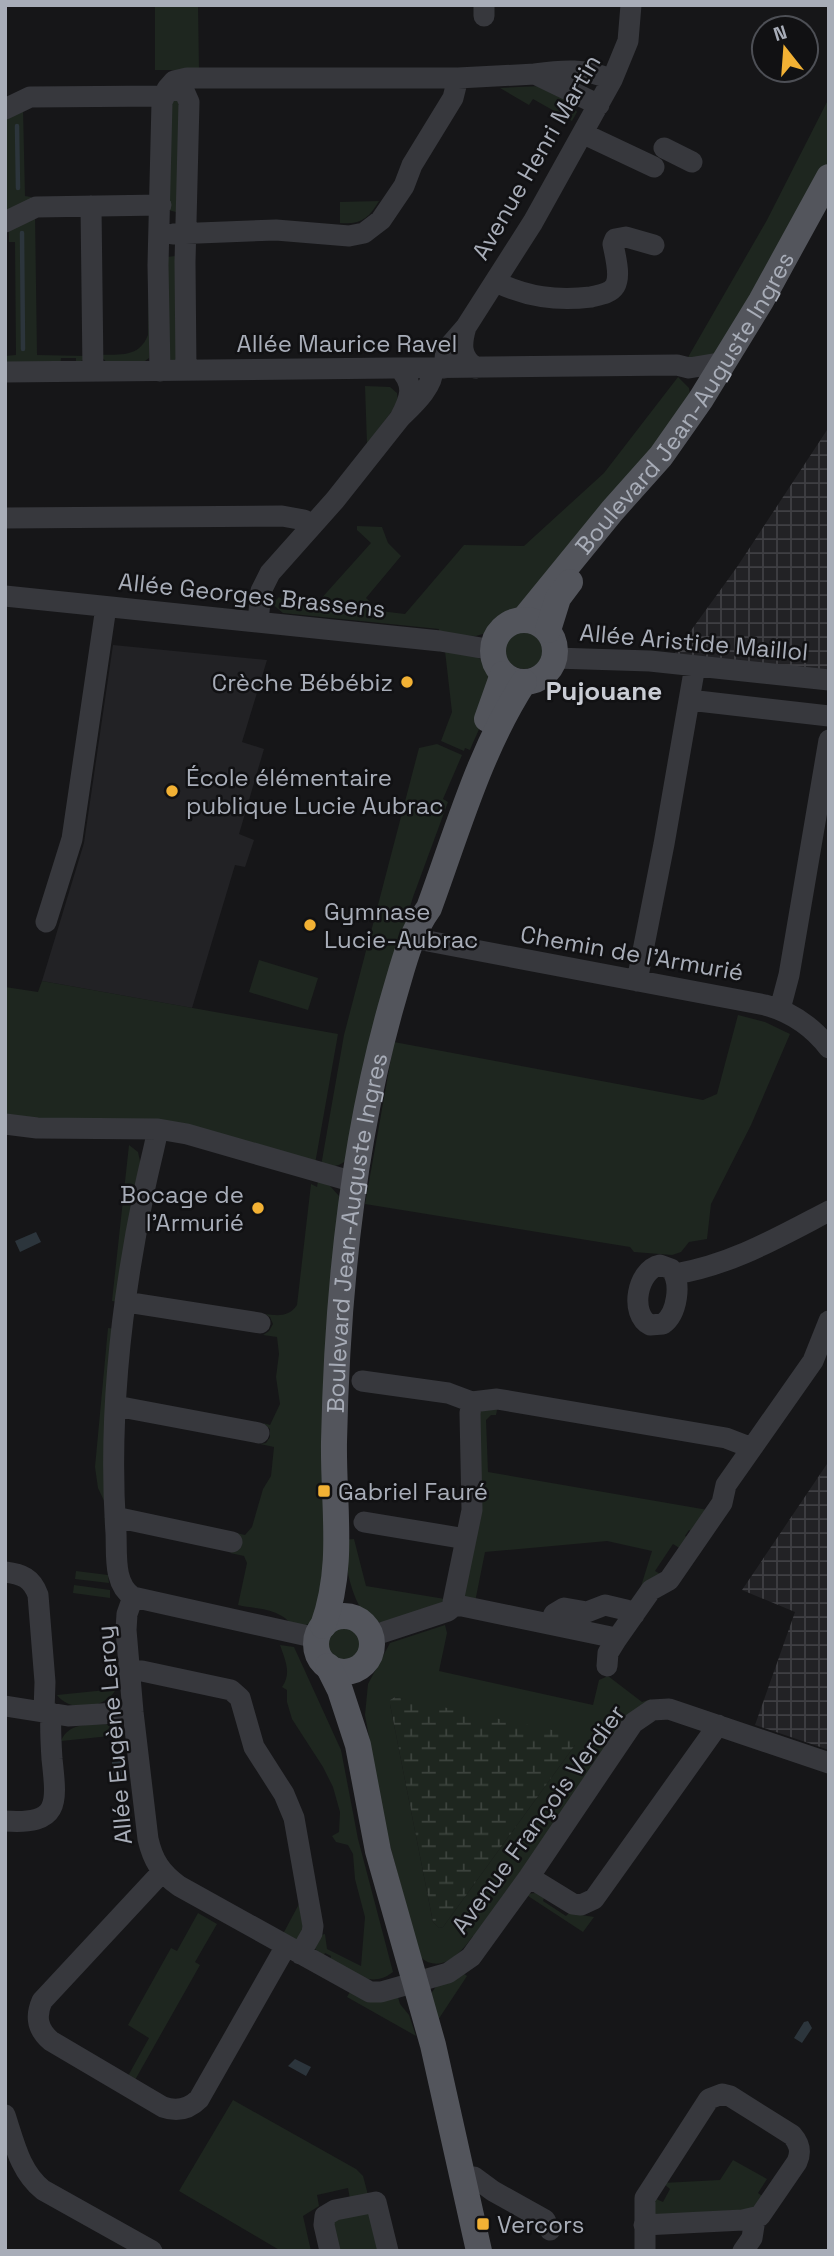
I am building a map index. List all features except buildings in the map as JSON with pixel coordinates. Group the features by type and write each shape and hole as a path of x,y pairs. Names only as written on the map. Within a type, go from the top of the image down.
{"main road":[{"name":"Boulevard Jean-Auguste Ingres","path":"524,620 612,511 662,456 725,362 829,177"},
{"name":"Boulevard Jean-Auguste Ingres","path":"548,630 558,598 591,555 676,459 715,401 784,288 829,205"},
{"path":"524,620 533,621 548,630 556,648 555,658 544,676 514,678 494,659 494,640 506,625 524,620"},
{"name":"Boulevard Jean-Auguste Ingres","path":"320,1632 336,1582 334,1447 338,1330 355,1182 387,1021 415,930 417,904 461,774 495,700 514,678"},
{"name":"Boulevard Jean-Auguste Ingres","path":"337,1552 344,1582 367,1640"},
{"path":"367,1640 341,1616 320,1632 318,1654 328,1666 340,1690 358,1745 378,1851 469,2179 479,2251"},
{"path":"328,1666 337,1671 348,1672 358,1668 367,1640"},
{"path":"358,1745 357,1696 367,1640"}],"street":[{"name":"Avenue Henri Martin","path":"258,622 263,584 270,573 400,418 414,405 446,351 466,327 496,282 584,134 612,79 628,41 631,5"},
{"path":"160,371 158,265 162,103 170,84 187,78 458,78 583,71 612,79"},
{"path":"535,74 599,105"},
{"path":"160,234 276,230 349,236 368,231 381,220 404,186 412,165 453,98 458,78"},
{"path":"5,109 30,97 165,94 176,89 185,93 189,102 186,370"},
{"path":"584,134 654,167"},
{"path":"664,148 692,162"},
{"path":"5,222 33,207 161,205"},
{"path":"91,206 93,371"},
{"path":"496,282 521,293 551,299 600,295 611,290 618,279 613,243 615,239 626,237 653,245"},
{"path":"466,327 462,349 466,360 476,368"},
{"name":"Allée Maurice Ravel","path":"5,372 677,365 689,368 725,362"},
{"name":"Avenue Henri Martin","path":"399,368 411,391 408,404 400,418"},
{"path":"689,368 701,399"},
{"path":"5,518 282,516 296,517 312,526"},
{"name":"Allée Georges Brassens","path":"5,596 440,641 493,650"},
{"path":"46,922 72,839 106,607"},
{"name":"Allée Aristide Maillol","path":"555,658 650,661 829,680"},
{"path":"637,981 695,666"},
{"path":"689,700 829,716"},
{"path":"780,1009 789,975 829,740"},
{"name":"Chemin de l'Armurié","path":"415,930 637,981 765,1004 806,1024 829,1048"},
{"path":"5,1124 37,1128 158,1129 215,1140 355,1182"},
{"path":"158,1129 144,1192 126,1302 116,1406 113,1464 119,1580 124,1591 133,1597 320,1632"},
{"path":"675,1274 734,1258 829,1211"},
{"path":"126,1302 260,1323"},
{"path":"607,1665 608,1653 616,1640 653,1588 669,1580 722,1503 726,1485 813,1361 829,1321"},
{"path":"362,1381 448,1393 472,1402 497,1399 726,1438 752,1448"},
{"path":"454,1606 472,1500 472,1402"},
{"path":"116,1406 260,1433"},
{"path":"115,1517 232,1542"},
{"path":"363,1522 467,1539"},
{"path":"5,1572 26,1577 37,1593 56,1793 47,1814 36,1821 5,1821"},
{"name":"Allée Eugène Leroy","path":"133,1597 127,1622 133,1712 148,1839 155,1862 162,1872"},
{"path":"550,1624 555,1612 565,1608 590,1612 605,1605 626,1610 634,1615"},
{"path":"367,1640 448,1611 454,1606 467,1606 616,1640"},
{"path":"129,1671 142,1671 230,1690 240,1698 254,1746 284,1794 298,1835 312,1933 293,1950 200,2099 189,2107 176,2110 163,2107 51,2041 38,2021 39,2009 45,1998 162,1872 178,1886 293,1950 370,1992 381,1992 414,1982"},
{"path":"5,1706 78,1716 133,1712"},
{"name":"Avenue François Verdier","path":"414,1982 448,1973 466,1962 529,1877 636,1720 652,1710 666,1709 829,1763"},
{"path":"529,1877 573,1904 581,1905 594,1899 718,1725"},
{"path":"644,2225 755,2219 767,2209 797,2162 800,2148 792,2135 730,2096 722,2094 706,2102 645,2198 644,2225 645,2251"},
{"path":"5,2115 21,2161 34,2182 43,2190 152,2251"},
{"path":"469,2179 545,2220 550,2230"},
{"path":"330,2251 324,2225 325,2216 335,2210 376,2202 388,2251"},
{"path":"743,2251 751,2238 755,2219"}],"shaded area":[{"path":"829,427 829,672 674,654 737,567"},
{"name":"École élémentaire publique Lucie Aubrac","path":"113,645 267,660 242,742 264,749 239,834 254,840 245,867 235,865 192,1008 42,981 84,843"},
{"path":"36,1232 41,1242 20,1252 15,1241"},
{"path":"829,1461 829,1750 755,1725 795,1612 742,1590"},
{"path":"121,1761 124,1781 115,1782 112,1762"},
{"path":"808,2021 812,2028 802,2043 794,2038 804,2022"},
{"path":"295,2059 311,2067 306,2076 288,2066"}],"green space":[{"path":"155,5 198,5 199,70 155,70"},
{"path":"540,86 561,96 574,107 577,112 572,121 533,99 529,105 500,88"},
{"path":"179,95 181,210 176,212 168,210 167,102"},
{"path":"829,98 829,164 721,354 687,359 767,220"},
{"path":"23,108 25,196 31,197 31,201 6,215 5,118"},
{"path":"379,201 364,219 354,223 340,223 340,202"},
{"path":"35,213 37,355 87,356 80,362 76,362 76,358 61,358 60,367 5,367 5,356 16,355 15,242 9,242 9,228"},
{"path":"149,224 149,358 142,363 111,366 99,355 134,351 140,348 148,335"},
{"path":"175,256 181,348 175,363 165,356 167,257"},
{"path":"678,377 689,388 691,402 523,608 498,620 486,633 476,636 438,635 439,629 283,613 272,604 279,597 289,605 295,599 310,611 371,543 357,530 357,526 382,527 388,543 401,556 366,598 380,611 405,614 464,545 524,546 604,473"},
{"path":"365,386 390,387 397,393 398,403 367,444"},
{"path":"524,631 538,636 543,650 538,664 524,669 510,664 505,650 510,636"},
{"path":"445,651 473,655 484,663 490,673 490,699 470,750 465,748 464,751 441,741 452,712"},
{"path":"437,744 462,755 443,799 448,802 402,934 349,1158 336,1166 321,1166 344,1035 419,748"},
{"path":"259,960 318,978 308,1010 249,992"},
{"path":"42,981 338,1034 315,1164 238,1139 5,1119 5,987 38,992"},
{"path":"738,1015 765,1022 790,1034 751,1125 711,1204 707,1239 689,1242 681,1252 672,1255 634,1252 630,1247 365,1204 394,1042 703,1100 717,1094"},
{"path":"129,1145 138,1152 140,1161 144,1162 119,1302 112,1301"},
{"path":"318,1181 330,1186 339,1196 330,1574 312,1622 296,1627 274,1612 238,1605 247,1563 244,1556 230,1553 236,1551 236,1533 245,1535 252,1527 263,1489 271,1476 274,1447 260,1444 266,1443 270,1437 270,1429 263,1423 270,1425 280,1404 276,1377 279,1354 277,1337 263,1335 273,1324 265,1314 283,1315 297,1305 311,1184 317,1187"},
{"path":"108,1328 116,1329 106,1505 98,1488 95,1467"},
{"path":"498,1405 496,1415 491,1415 486,1420 488,1472 708,1510 693,1532 689,1530 685,1536 688,1538 681,1549 673,1544 655,1571 662,1575 638,1596 652,1551 607,1541 485,1552 475,1602 465,1598 461,1586 475,1423 481,1410"},
{"path":"354,1539 366,1586 445,1599 443,1603 385,1622 374,1620 365,1614 353,1590 346,1562 343,1540"},
{"path":"76,1571 108,1575 109,1583 75,1579"},
{"path":"74,1585 110,1590 110,1598 73,1593"},
{"path":"445,1625 447,1633 439,1671 593,1705 599,1680 608,1676 642,1702 651,1699 652,1703 476,1938 473,1936 463,1949 443,1963 435,1964 420,1957 387,1834 365,1715 368,1684 390,1643","holes":["395,1697 575,1745 443,1927 439,1928 433,1922 390,1700"]},
{"path":"344,1627 356,1632 361,1644 356,1656 344,1661 332,1656 327,1644 332,1632"},
{"path":"280,1645 294,1647 341,1750 358,1839 393,1972 385,1977 361,1977 330,1960 331,1956 325,1953 323,1956 314,1948 321,1935 325,1934 327,1949 361,1966 365,1917 355,1879 353,1854 348,1845 336,1842 332,1836 339,1832 340,1812 333,1787 292,1719 287,1690 282,1687 287,1672"},
{"path":"116,1689 104,1701 88,1706 70,1704 57,1695"},
{"path":"395,1697 571,1734 576,1738 575,1745 443,1927 439,1928 433,1922 390,1704 390,1700"},
{"path":"106,1724 120,1735 61,1741 69,1730 74,1728"},
{"path":"536,1893 566,1916 569,1913 594,1917 583,1932 525,1894"},
{"path":"299,1904 304,1928 296,1941 283,1934"},
{"path":"198,1913 217,1924 195,1962 200,1965 135,2080 128,2076 149,2038 128,2025 171,1948 177,1951"},
{"path":"463,1973 467,1976 434,2026 430,1995 437,1985"},
{"path":"351,1990 398,1997 409,2015 416,2036 347,1997"},
{"path":"233,2100 356,2169 363,2176 368,2195 350,2199 348,2188 317,2195 319,2206 303,2216 311,2251 281,2251 179,2191"},
{"path":"733,2160 767,2179 758,2193 766,2199 759,2209 655,2215 654,2198 663,2202 670,2189 663,2183 720,2180"},
{"path":"369,2210 378,2249 337,2251 332,2218"}],"waterway":[{"path":"17,126 18,188"},
{"path":"22,233 23,349"}],"place":[{"name":"Crèche Bébébiz","path":"407,682"},
{"name":"École élémentaire publique Lucie Aubrac","path":"172,791"},
{"name":"Gymnase Lucie-Aubrac","path":"310,925"},
{"name":"Bocage de l'Armurié","path":"258,1208"},
{"name":"Gabriel Fauré","path":"324,1491"},
{"name":"Vercors","path":"483,2224"}],"district":[{"name":"Pujouane","path":"604,691"}]}
